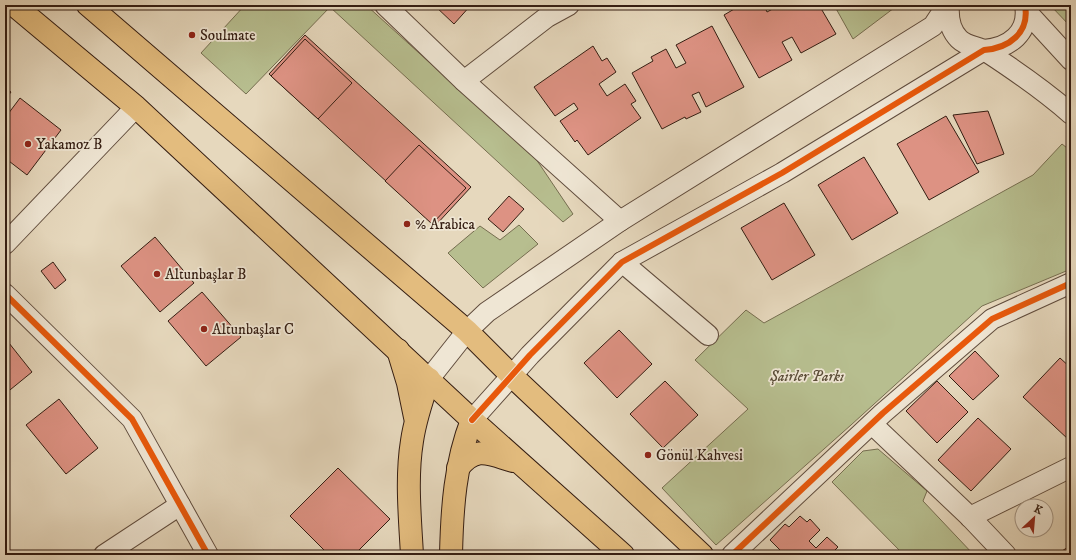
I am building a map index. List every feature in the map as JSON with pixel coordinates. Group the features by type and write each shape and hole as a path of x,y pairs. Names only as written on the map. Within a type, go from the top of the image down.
{"main road":[{"path":"14,5 136,107 472,420 623,555"},
{"path":"88,5 468,331 512,376 702,555"},
{"path":"397,349 408,383 416,423"},
{"path":"412,555 409,501 412,441 429,379"},
{"path":"451,555 451,523 458,468 463,441 472,420"},
{"path":"458,468 466,458 476,454 485,453 519,463"}],"street":[{"path":"385,5 464,81 620,221"},
{"path":"464,81 541,11 569,5"},
{"path":"429,379 468,331 487,312 620,221 933,26 948,5"},
{"path":"948,5 948,15 952,28 960,39 971,47 984,50 997,49 1010,43 1019,34 1024,23 1026,8"},
{"path":"1026,8 1071,60"},
{"path":"984,50 1027,78 1071,114"},
{"path":"472,420 512,376 622,262 782,173 984,50"},
{"path":"5,244 136,107"},
{"path":"622,262 708,335"},
{"path":"732,555 872,424 992,319 1071,283"},
{"path":"5,294 132,419 208,555"},
{"path":"872,424 970,517 1006,555"},
{"path":"970,517 1071,467"},
{"path":"104,555 180,505"}],"green space":[{"path":"245,5 366,5 536,159 573,214 563,222 330,7 246,94 201,53"},
{"path":"834,5 898,5 853,39"},
{"path":"1050,5 1071,5 1071,27"},
{"name":"Şairler Parkı","path":"1062,144 1071,151 1071,269 982,306 716,545 662,488 748,409 695,360 746,310 764,323 1033,175"},
{"path":"519,225 538,244 483,288 448,253 480,226 500,240"},
{"path":"878,449 927,491 923,501 974,555 904,555 832,482 863,451"}],"building":[{"path":"434,5 471,5 454,24"},
{"path":"741,5 764,5 767,12 780,5 819,5 836,34 801,53 792,37 782,42 792,60 759,78 724,15"},
{"path":"712,26 744,87 706,107 699,92 692,95 701,112 686,119 685,117 662,129 632,73 653,61 651,57 666,49 676,68 686,63 676,45"},
{"path":"305,35 471,187 435,226 269,74"},
{"path":"305,39 352,83 318,119 271,76"},
{"path":"593,46 602,61 607,58 616,72 599,84 607,96 625,84 636,101 631,104 641,118 588,155 577,140 575,142 560,121 578,109 574,103 555,116 534,87"},
{"path":"5,88 11,92 5,100"},
{"name":"Yakamoz B","path":"20,98 61,130 27,175 5,158 5,118"},
{"path":"988,111 1004,154 977,164 953,115"},
{"path":"946,116 979,172 929,200 897,144"},
{"path":"419,145 466,188 432,224 385,181"},
{"path":"864,157 898,213 852,240 818,185"},
{"path":"509,196 524,209 503,232 488,219"},
{"path":"784,203 815,255 772,280 741,228"},
{"name":"Altunbaşlar B","path":"155,237 194,283 160,312 121,266"},
{"path":"53,262 66,280 55,289 41,271"},
{"name":"Altunbaşlar C","path":"202,292 241,337 206,366 168,321"},
{"path":"619,330 652,364 617,398 584,363"},
{"path":"5,338 32,372 5,394"},
{"path":"975,351 999,376 973,400 949,376"},
{"path":"1060,358 1071,368 1071,438 1069,440 1023,397"},
{"path":"665,381 698,415 663,448 630,414"},
{"path":"937,381 968,412 937,443 906,411"},
{"path":"59,399 98,448 66,474 26,425"},
{"path":"978,418 1011,449 971,491 938,460"},
{"path":"338,468 390,519 354,555 329,555 290,516"},
{"path":"800,516 807,522 810,519 820,530 809,541 816,548 827,537 838,547 835,550 840,555 785,555 770,540 785,524 789,527"},
{"path":"1071,545 1071,555 1056,555"},
{"path":"157,551 160,555 150,555"}],"cycle path":[{"path":"472,420 530,355 622,262 782,173 984,50 993,49 1009,42 1021,31 1026,15 1025,5"},
{"path":"732,555 883,413 992,319 1071,283"},
{"path":"5,294 132,419 208,555"}],"place":[{"name":"Soulmate","path":"192,35"},
{"name":"Yakamoz B","path":"28,144"},
{"name":"% Arabica","path":"407,224"},
{"name":"Altunbaşlar B","path":"157,274"},
{"name":"Altunbaşlar C","path":"204,329"},
{"name":"Gönül Kahvesi","path":"648,455"}]}
